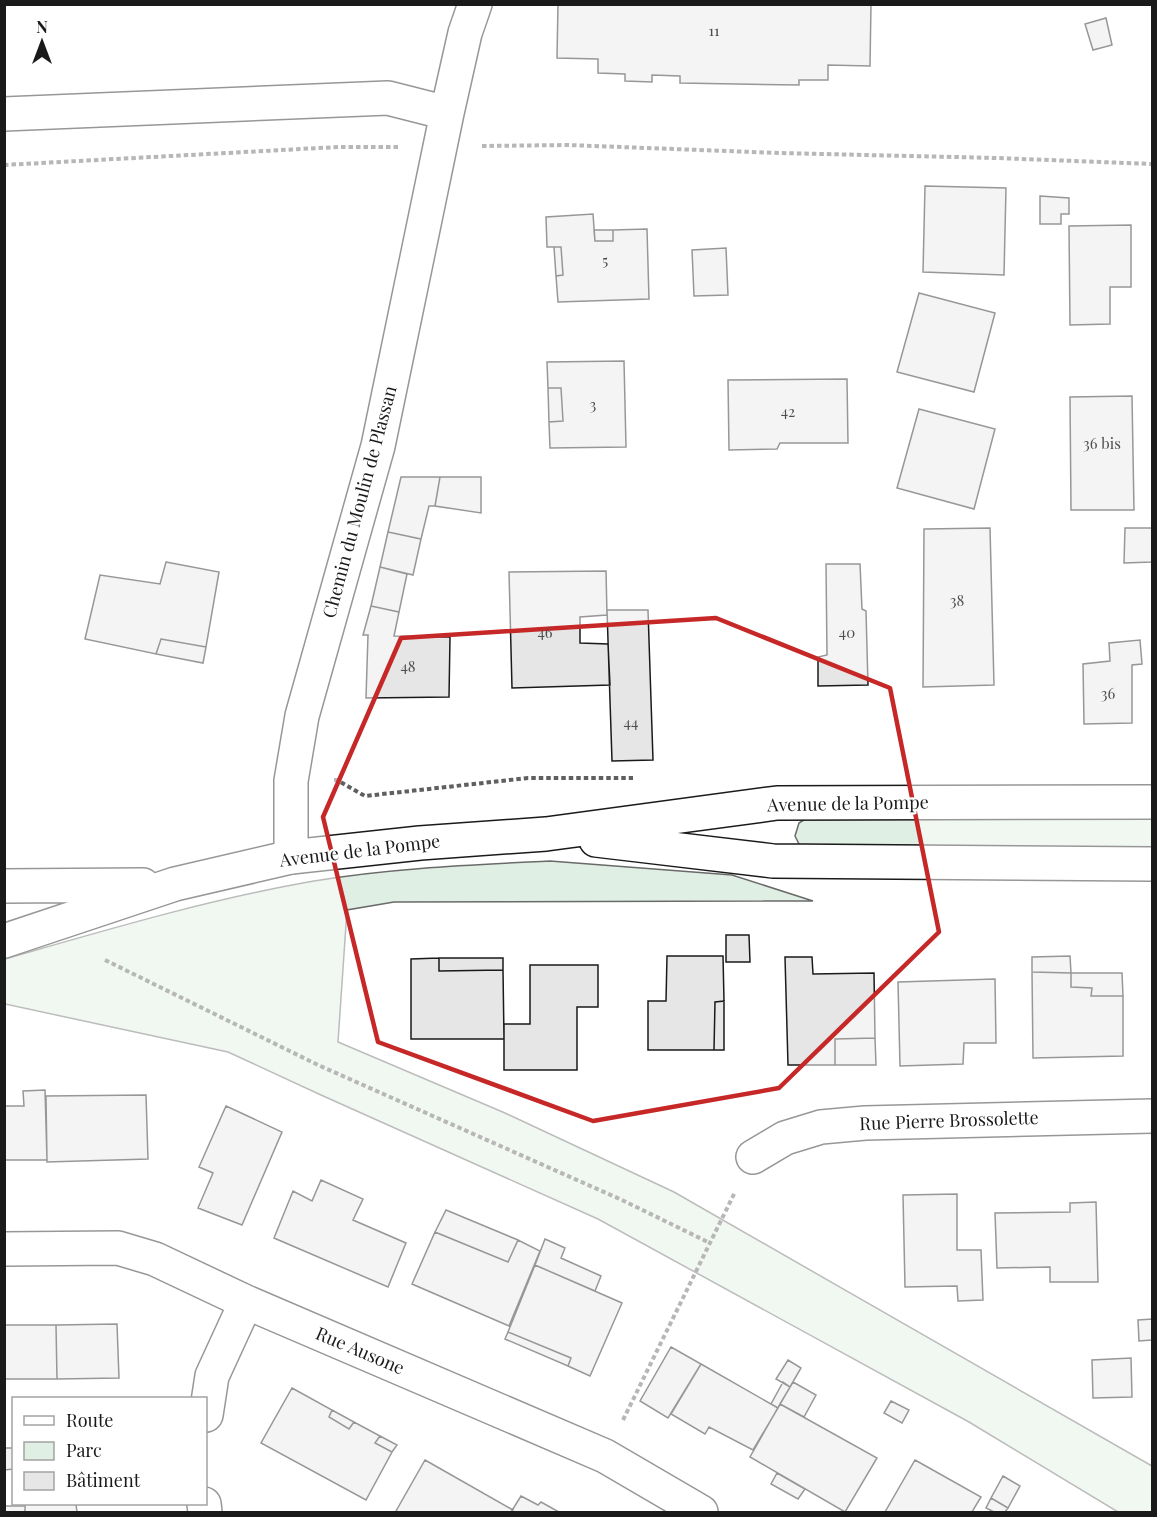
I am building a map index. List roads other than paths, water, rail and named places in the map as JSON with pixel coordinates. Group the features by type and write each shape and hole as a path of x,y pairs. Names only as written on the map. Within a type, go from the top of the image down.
{"street":[{"name":"Chemin du Moulin de Plassan","path":"291,857 291,781 302,716 378,446 447,113 465,33 475,4"},
{"path":"4,114 388,98 447,113"},
{"name":"Avenue de la Pompe","path":"4,941 175,884 291,857 420,843 546,834 777,803 1152,802"},
{"name":"Avenue de la Pompe","path":"546,834 773,861 1152,864"},
{"name":"Avenue de la Pompe","path":"4,886 175,884"},
{"name":"Rue Pierre Brossolette","path":"753,1157 785,1138 821,1127 865,1123 1152,1116"},
{"name":"Rue Ausone","path":"4,1249 118,1248 155,1259 246,1302 604,1456 701,1512"},
{"path":"207,1408 212,1376 246,1302"}]}
